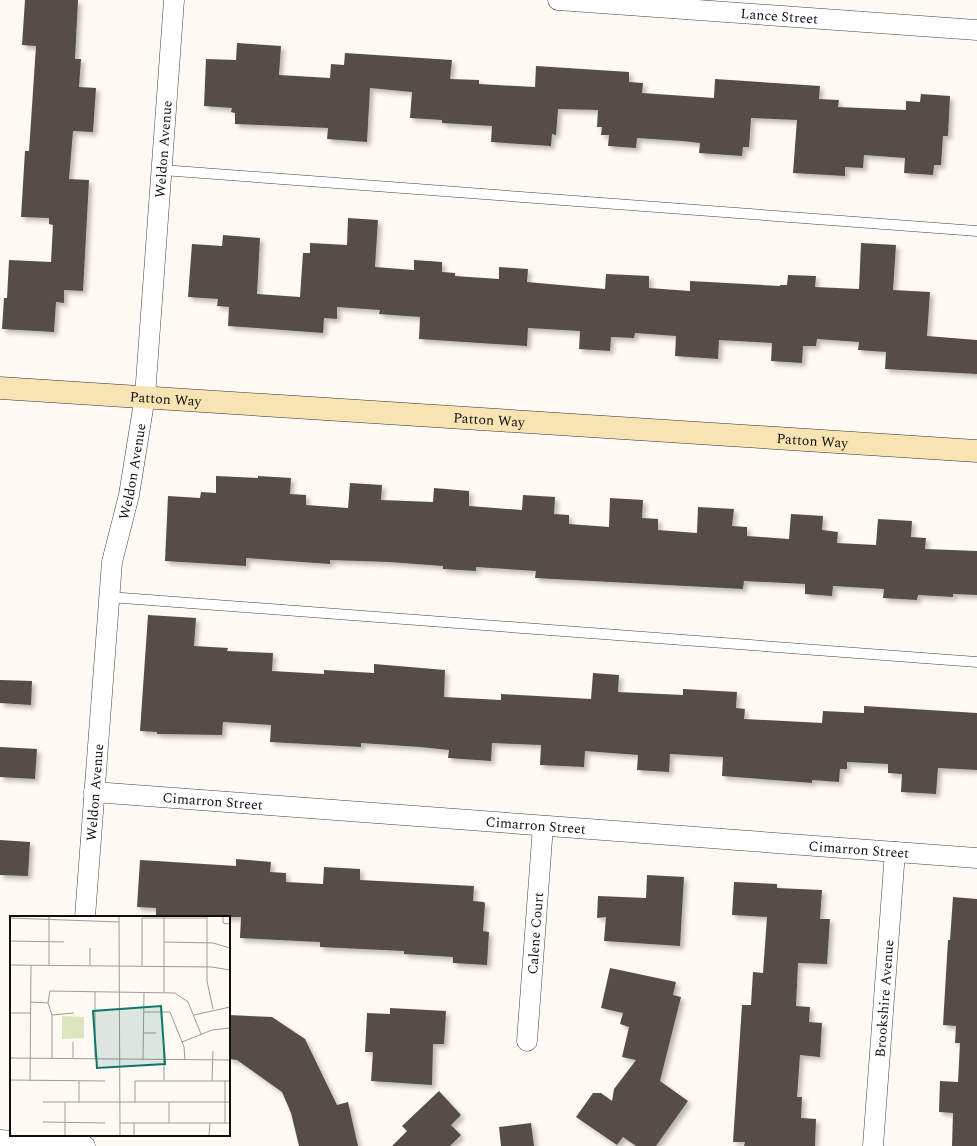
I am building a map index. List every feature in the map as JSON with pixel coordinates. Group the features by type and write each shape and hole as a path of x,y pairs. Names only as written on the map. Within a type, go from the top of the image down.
{"street":[{"name":"Weldon Avenue","path":"85,916 112,562 128,495 145,396 174,0"},
{"name":"Lance Street","path":"558,0 977,30"},
{"name":"Patton Way","path":"0,388 145,396 977,451"},
{"name":"Cimarron Street","path":"94,792 977,858"},
{"name":"Calene Court","path":"527,1042 543,826"},
{"name":"Brookshire Avenue","path":"873,1146 895,852"},
{"path":"0,1140 72,1143"}],"lane":[{"path":"162,170 977,231"},
{"path":"109,597 977,662"}],"building":[{"path":"25,0 78,0 75,59 81,59 79,87 96,88 93,132 73,131 69,179 89,180 83,291 64,290 64,303 56,302 54,332 2,329 4,298 7,298 9,260 51,262 53,225 49,224 49,218 21,217 25,151 29,151 36,46 22,45"},
{"path":"237,43 281,46 279,75 330,78 331,64 344,65 345,53 452,60 450,79 479,80 479,84 535,87 536,66 629,72 629,82 643,83 642,93 714,98 715,79 820,86 819,99 839,100 838,107 906,110 906,101 920,102 921,94 950,96 948,136 943,136 941,165 934,165 933,175 904,173 905,158 864,155 863,168 845,167 845,176 793,173 797,120 751,118 749,147 743,147 742,156 699,153 700,143 682,141 637,138 636,148 608,146 609,135 601,135 602,127 597,127 598,110 558,109 556,135 552,134 551,146 491,142 492,126 442,123 442,120 410,118 412,92 370,88 367,142 327,139 328,128 235,124 235,113 231,112 232,108 204,106 206,59 236,60"},
{"path":"348,218 378,220 375,267 414,270 414,260 442,262 442,272 455,273 455,276 499,279 499,267 528,269 527,282 605,289 606,274 649,276 649,288 690,291 690,281 780,286 787,285 788,275 816,276 815,287 859,289 861,243 896,245 893,290 930,292 927,336 977,340 977,374 885,369 886,352 858,350 859,342 817,339 816,346 803,346 802,363 771,361 772,343 719,340 718,359 675,356 676,336 635,333 634,338 611,337 610,351 579,349 580,331 528,328 527,346 419,339 420,317 379,314 380,310 337,307 337,319 324,318 323,333 228,326 229,307 217,306 218,299 188,297 192,244 222,246 223,235 260,238 257,294 300,297 303,253 310,253 310,243 347,245"},
{"path":"216,476 291,478 290,494 306,495 306,505 348,508 350,483 382,485 381,500 433,502 434,488 469,491 469,506 522,510 523,495 555,497 554,514 569,515 569,524 609,527 610,498 643,500 642,518 658,519 658,530 697,533 698,507 734,509 732,526 747,527 747,536 789,539 791,514 823,516 822,530 838,532 837,543 876,545 878,519 912,521 911,537 926,538 925,549 977,551 977,595 953,594 953,597 918,595 917,600 883,598 884,589 833,586 832,596 805,594 805,584 744,581 743,589 535,578 536,571 476,567 476,571 443,569 443,566 389,562 330,560 330,564 246,558 246,566 165,561 168,496 200,498 201,492 216,493"},
{"path":"148,615 196,618 194,646 228,648 227,651 273,653 272,671 324,674 324,670 374,673 374,664 445,670 444,697 501,700 501,694 591,699 593,673 619,675 618,692 683,695 683,689 737,692 736,708 745,709 744,719 822,723 823,711 864,713 864,706 977,713 977,770 938,768 936,794 901,792 902,774 888,773 888,764 847,762 847,769 840,769 839,782 812,780 812,783 722,776 723,757 670,754 669,772 637,770 638,755 585,751 584,767 540,765 541,745 492,743 491,761 448,758 449,750 420,747 361,743 361,747 270,742 271,725 223,722 222,735 157,734 157,732 140,731"},
{"path":"0,680 32,681 31,705 0,703"},
{"path":"0,747 37,749 35,779 0,777"},
{"path":"0,840 30,842 28,876 0,875"},
{"path":"236,859 271,862 270,872 286,873 286,882 323,884 324,867 360,869 360,880 474,886 473,901 484,902 485,904 483,931 489,932 487,965 453,963 453,957 404,954 404,951 320,947 320,942 240,938 241,917 156,916 156,908 137,907 140,860 236,866"},
{"path":"647,875 684,877 680,946 604,941 606,917 597,918 598,896 646,898"},
{"path":"734,882 777,884 777,888 822,890 820,919 830,919 827,964 798,963 796,1006 810,1007 809,1022 822,1023 820,1057 800,1055 797,1097 802,1097 801,1118 816,1119 815,1146 744,1146 745,1142 733,1142 742,1005 751,1005 753,972 763,973 767,917 732,915"},
{"path":"953,897 977,899 977,1146 952,1146 953,1113 939,1112 940,1081 958,1082 960,1043 955,1043 956,1026 943,1025 948,940 950,940"},
{"path":"610,968 676,982 673,995 681,997 660,1081 688,1101 656,1146 636,1146 623,1137 617,1145 576,1117 593,1093 601,1093 612,1101 614,1089 636,1060 622,1057 629,1027 620,1024 623,1013 601,1008"},
{"path":"390,1008 446,1011 444,1044 433,1044 432,1085 371,1081 373,1052 365,1052 367,1013 390,1014"},
{"path":"230,1015 272,1017 305,1039 337,1105 348,1102 358,1146 299,1146 291,1113 282,1092 237,1060 230,1059"},
{"path":"439,1091 461,1115 451,1125 461,1135 450,1146 392,1146 407,1131 402,1126"},
{"path":"531,1123 534,1146 501,1146 499,1127"}]}
